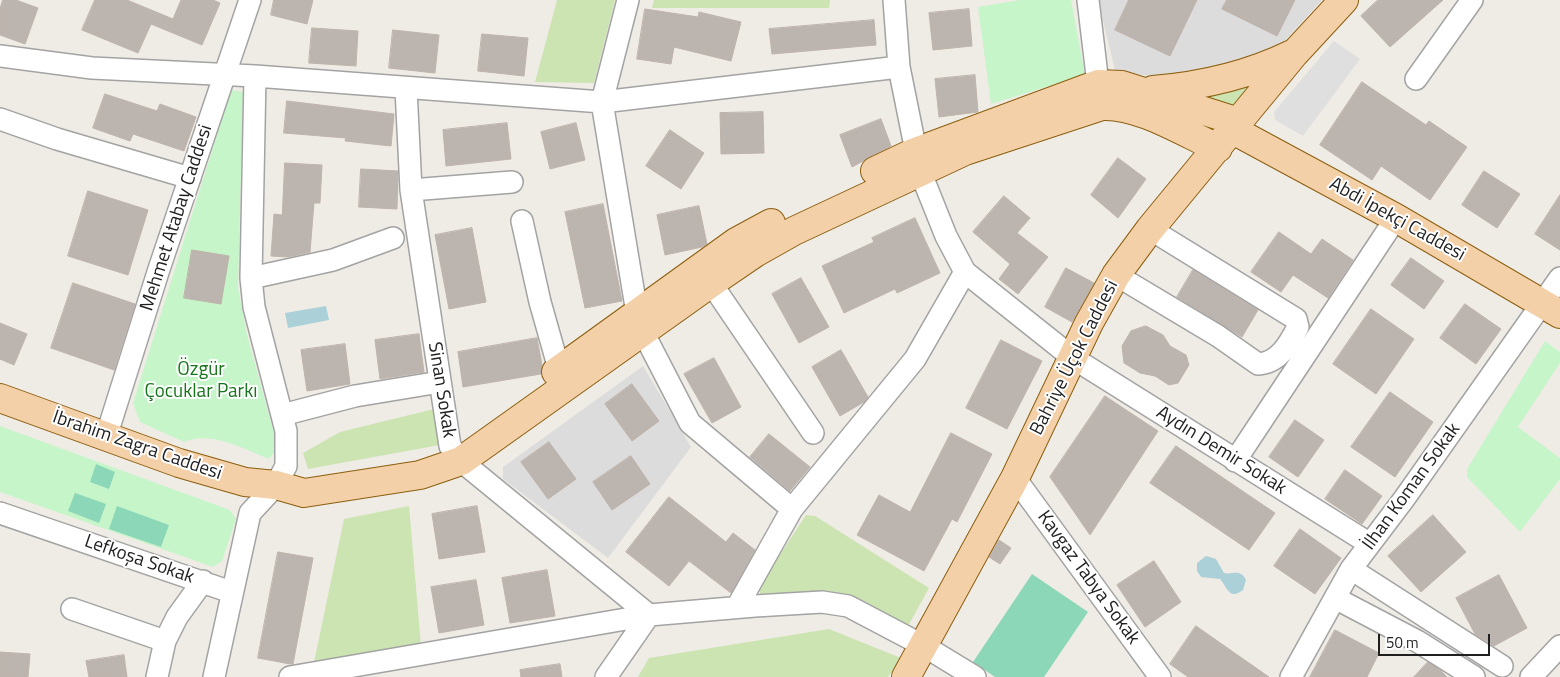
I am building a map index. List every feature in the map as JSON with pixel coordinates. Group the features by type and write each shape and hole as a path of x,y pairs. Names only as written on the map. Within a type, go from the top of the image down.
{"main road":[{"name":"Bahriye Üçok Caddesi","path":"906,677 1015,478 1074,358 1089,323 1116,275 1150,229 1294,54 1344,0"},
{"path":"1144,91 1188,87 1265,67 1294,54"},
{"path":"456,454 640,323 736,242 798,208 918,161 1098,84 1109,83 1144,91 1230,133"},
{"path":"456,454 475,431 559,369 711,283 755,253 918,161 965,151 1102,106 1116,106 1230,133"},
{"name":"Abdi İpekçi Caddesi","path":"1230,133 1396,218 1552,309"},
{"name":"İbrahim Zagra Caddesi","path":"0,398 106,437 216,474 257,484 276,485 304,493 420,475 456,454"}],"street":[{"name":"Mehmet Atabay Caddesi","path":"106,437 224,74 250,0"},
{"path":"628,0 602,102 640,323 690,423 792,509"},
{"path":"737,607 792,509 915,359 966,272 946,236 918,161 899,67 894,0"},
{"path":"1088,0 1098,84"},
{"path":"1416,79 1472,0"},
{"path":"0,56 92,68 255,76 406,89 602,102 899,67"},
{"path":"214,677 231,592 250,514 276,485 286,466 287,448 282,415 254,307 251,278 255,76"},
{"name":"Sinan Sokak","path":"406,89 411,190 440,382 456,454 649,615"},
{"path":"0,118 57,139 190,178"},
{"path":"411,190 512,182"},
{"path":"1235,461 1396,218"},
{"path":"522,220 540,302 559,369"},
{"path":"1116,275 1218,336 1258,364 1274,360 1290,343 1298,327 1296,319 1150,229"},
{"path":"251,278 333,260 393,238"},
{"name":"Aydın Demir Sokak","path":"966,272 1074,358 1235,461 1370,544"},
{"name":"İlhan Koman Sokak","path":"1291,677 1351,569 1552,309 1560,278"},
{"path":"711,283 813,433"},
{"path":"282,415 355,396 440,382"},
{"name":"Kavgaz Tabya Sokak","path":"1015,478 1160,677"},
{"name":"Lefkoşa Sokak","path":"0,513 203,581 177,617 165,641 157,677"},
{"path":"1351,569 1502,666"},
{"path":"203,581 231,592"},
{"path":"1335,598 1418,641 1474,677"},
{"path":"290,677 649,615 822,602 848,606 924,646 975,677"},
{"path":"72,609 165,641"},
{"path":"606,677 649,615"},
{"path":"1531,677 1560,646"}],"shaded area":[{"path":"1098,0 1322,0 1272,55 1174,81 1115,70"},
{"path":"1334,41 1360,59 1303,136 1275,120 1274,112"},
{"path":"643,366 691,447 608,558 503,479 503,467"}],"green space":[{"path":"557,0 615,0 594,83 535,82"},
{"path":"654,0 830,0 829,8 652,8"},
{"path":"1020,0 1071,0 1085,75 991,104 978,7"},
{"path":"1259,74 1231,108 1176,93"},
{"name":"Özgür Çocuklar Parkı","path":"231,90 243,92 238,288 247,335 278,448 269,459 216,439 194,439 184,442 140,422 133,403"},
{"path":"1545,341 1560,352 1560,363 1518,427 1560,458 1560,479 1520,532 1467,477 1467,469"},
{"path":"438,408 440,445 308,469 303,453 340,432"},
{"path":"0,426 230,510 236,519 222,561 213,567 0,492"},
{"path":"96,464 115,472 109,489 90,482"},
{"path":"75,493 106,504 99,523 68,511"},
{"path":"117,506 169,525 161,547 109,529"},
{"path":"409,506 421,646 313,667 344,519"},
{"path":"806,515 815,516 929,588 907,628 763,599 758,588"},
{"path":"1032,574 1088,612 1044,677 995,677 973,662"},
{"path":"829,629 901,658 888,677 638,677 649,658"}],"water":[{"path":"326,306 329,320 288,328 285,313"},
{"path":"1206,556 1216,559 1224,573 1239,573 1244,576 1246,580 1243,590 1234,594 1229,592 1220,579 1201,577 1197,571 1197,563"}],"building":[{"path":"3,0 16,0 38,8 25,44 0,35 0,9"},
{"path":"95,0 127,0 173,19 181,0 213,0 220,3 202,45 151,24 138,53 82,30"},
{"path":"274,0 313,0 307,24 271,15"},
{"path":"1129,0 1197,0 1170,56 1115,30"},
{"path":"1227,0 1295,0 1277,36 1222,9"},
{"path":"1378,0 1443,0 1390,47 1361,16"},
{"path":"645,9 698,17 699,12 741,22 731,61 674,47 671,64 637,59"},
{"path":"969,9 972,46 933,50 929,13"},
{"path":"874,20 876,45 772,54 769,29"},
{"path":"312,28 358,31 356,66 309,63"},
{"path":"393,30 439,35 435,73 389,68"},
{"path":"482,34 528,38 524,76 478,71"},
{"path":"975,75 978,112 939,117 935,79"},
{"path":"1362,82 1426,125 1429,121 1467,147 1430,200 1381,166 1372,180 1320,145"},
{"path":"105,94 157,111 160,104 196,117 184,151 133,134 130,141 93,128"},
{"path":"287,101 394,114 391,146 345,141 346,138 284,133"},
{"path":"763,112 764,153 721,154 720,113"},
{"path":"881,119 891,146 852,167 840,135"},
{"path":"507,123 511,159 446,166 443,130"},
{"path":"576,123 585,160 550,169 541,132"},
{"path":"670,130 704,153 681,189 646,166"},
{"path":"1118,158 1146,179 1118,218 1091,195"},
{"path":"285,163 322,165 320,203 314,203 310,252 288,257 271,256 274,214 282,215"},
{"path":"361,169 398,171 397,209 359,207"},
{"path":"1484,171 1520,194 1497,228 1462,205"},
{"path":"88,191 148,210 128,275 68,256"},
{"path":"1560,195 1560,250 1535,234"},
{"path":"1004,196 1030,218 1017,233 1048,257 1018,294 999,279 1010,264 973,232"},
{"path":"603,204 622,301 585,308 565,212"},
{"path":"699,206 707,244 702,247 665,255 657,215"},
{"path":"915,218 940,273 897,293 895,289 844,313 822,266 874,242 872,238"},
{"path":"472,228 486,302 449,309 435,235"},
{"path":"1279,232 1311,254 1322,239 1353,260 1328,298 1293,275 1281,292 1251,272"},
{"path":"192,250 229,256 221,304 184,298"},
{"path":"1411,258 1444,281 1424,309 1391,285"},
{"path":"1066,268 1094,283 1072,322 1045,307"},
{"path":"1193,270 1258,310 1242,337 1177,297"},
{"path":"801,278 829,327 799,343 772,294"},
{"path":"73,283 135,304 114,370 51,348"},
{"path":"1465,304 1501,329 1476,364 1440,338"},
{"path":"1371,309 1414,339 1376,394 1333,364"},
{"path":"0,323 27,334 14,365 0,359"},
{"path":"1146,326 1163,335 1170,346 1186,355 1189,365 1178,383 1169,385 1155,376 1140,373 1124,363 1122,346 1131,331"},
{"path":"419,334 424,372 380,379 375,340"},
{"path":"537,338 542,365 541,374 463,387 458,352"},
{"path":"1001,340 1042,361 1007,429 966,408"},
{"path":"345,344 350,384 307,391 301,350"},
{"path":"841,350 868,397 864,402 840,416 812,367"},
{"path":"714,358 741,407 712,423 684,374"},
{"path":"632,384 659,421 632,441 605,404"},
{"path":"1390,392 1433,422 1395,477 1351,447"},
{"path":"1105,396 1158,431 1090,535 1050,477"},
{"path":"1295,420 1324,440 1298,477 1269,457"},
{"path":"951,433 992,454 957,522 952,519 924,571 857,535 879,495 910,512"},
{"path":"769,434 810,467 790,491 750,457"},
{"path":"549,442 576,479 548,499 521,462"},
{"path":"1176,446 1275,513 1249,550 1150,483"},
{"path":"631,456 650,484 612,510 593,482"},
{"path":"1345,470 1382,496 1362,524 1325,499"},
{"path":"669,497 726,542 733,533 755,550 731,593 689,561 669,586 626,552"},
{"path":"477,506 485,552 439,559 432,514"},
{"path":"1433,515 1466,552 1421,592 1388,556"},
{"path":"1300,529 1341,558 1315,594 1274,566"},
{"path":"999,540 1011,548 1000,564 989,557"},
{"path":"278,552 313,558 293,664 258,658"},
{"path":"1154,561 1181,602 1145,627 1117,585"},
{"path":"547,570 555,616 510,623 502,578"},
{"path":"1499,575 1527,628 1494,646 1475,634 1456,598"},
{"path":"476,580 484,625 439,633 431,587"},
{"path":"1196,626 1269,677 1188,677 1170,664"},
{"path":"1335,630 1379,653 1367,677 1310,677"},
{"path":"0,652 30,654 28,677 0,677"},
{"path":"124,655 127,677 89,677 86,661"},
{"path":"1428,662 1441,671 1447,677 1414,677"},
{"path":"560,664 562,677 521,677 520,670"}]}
